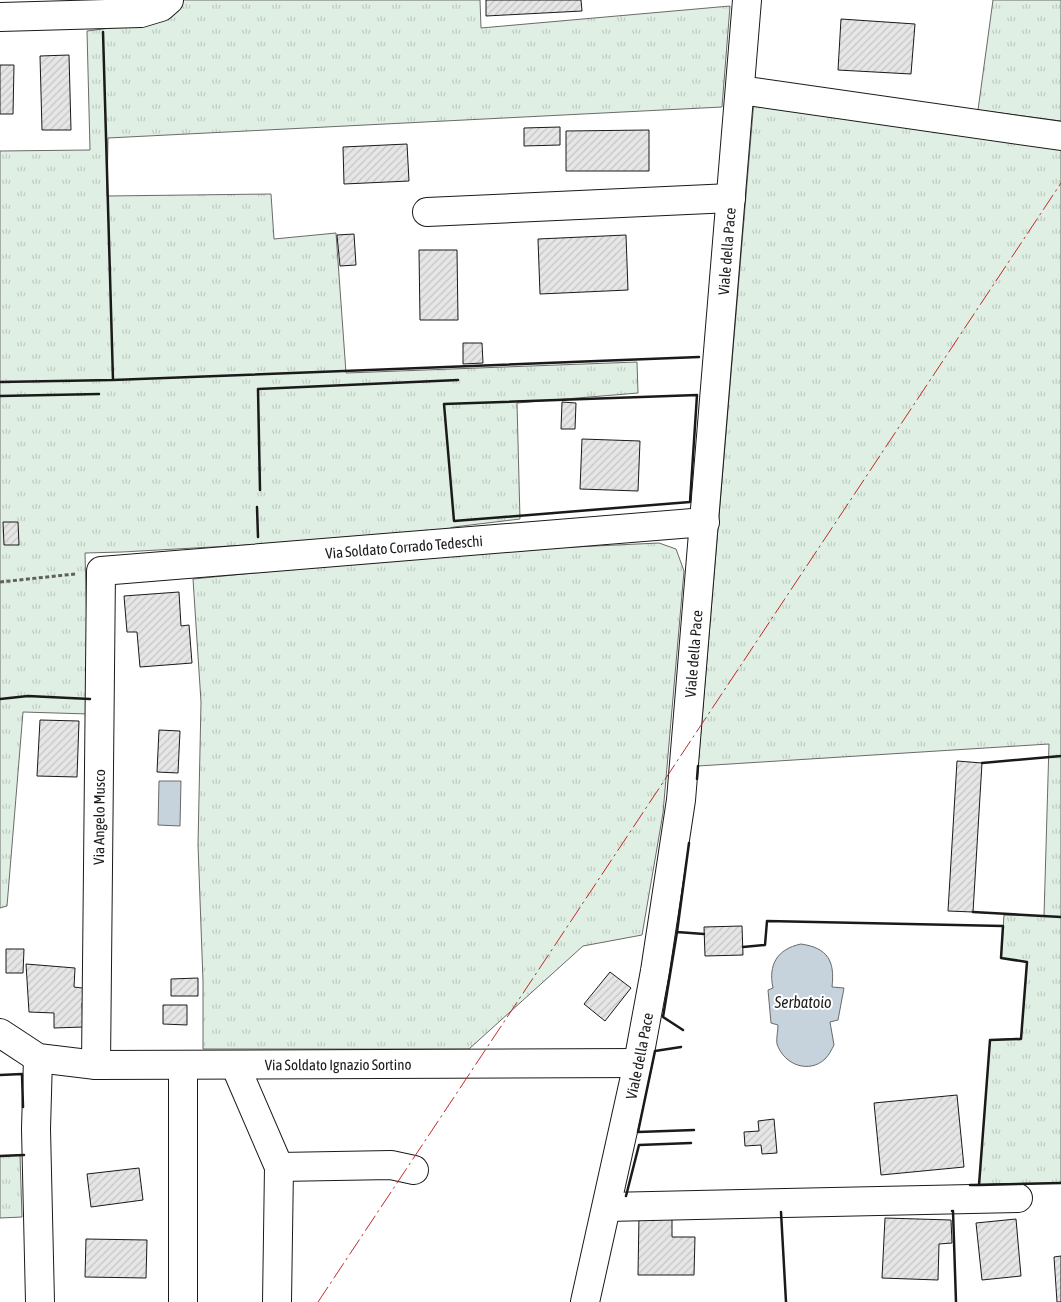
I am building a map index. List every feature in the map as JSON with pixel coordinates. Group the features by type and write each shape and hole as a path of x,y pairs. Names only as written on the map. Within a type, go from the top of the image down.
{"street":[{"path":"0,17 141,13 161,7 169,0"},
{"name":"Viale della Pace","path":"585,1302 638,1063 655,971 681,800 747,0"},
{"path":"740,90 1061,136"},
{"path":"427,212 731,198"},
{"name":"Via Soldato Corrado Tedeschi","path":"101,571 705,522"},
{"name":"Via Angelo Musco","path":"96,1065 101,571"},
{"path":"0,1033 38,1058 36,1129 40,1302"},
{"name":"Via Soldato Ignazio Sortino","path":"38,1058 96,1065 235,1066 638,1063"},
{"path":"183,1065 183,1302"},
{"path":"235,1066 279,1167 277,1302"},
{"path":"279,1167 391,1165 414,1170"},
{"path":"607,1207 1018,1198"}],"path":[{"path":"0,582 101,571"}],"green space":[{"path":"181,0 480,0 481,28 730,6 722,107 108,138 107,196 271,194 274,239 336,233 346,373 637,362 638,393 517,403 520,519 454,527 428,535 85,553 89,714 23,712 7,906 0,908 0,151 90,150 87,31 142,24"},
{"path":"993,0 1061,0 1061,121 978,110"},
{"path":"754,100 1061,139 1061,1183 979,1185 990,1040 1021,1038 1027,962 1001,958 1004,915 1044,916 1049,744 698,766"},
{"path":"659,543 676,549 684,571 663,813 642,935 583,946 469,1049 203,1049 203,981 198,845 201,702 193,579 468,552"},
{"path":"20,1155 22,1217 0,1218 0,1156"}],"water":[{"path":"159,781 181,781 180,826 158,825"},
{"name":"Serbatoio","path":"801,944 818,949 828,957 832,970 832,987 844,988 838,1020 830,1022 834,1045 825,1059 819,1064 812,1066 798,1065 791,1062 780,1051 777,1044 778,1025 771,1023 768,990 773,988 772,972 776,959 786,950"}],"building":[{"path":"486,0 581,0 582,11 486,16"},
{"path":"841,19 915,24 911,74 838,70"},
{"path":"69,55 71,130 42,130 40,56"},
{"path":"0,65 14,65 13,114 0,114"},
{"path":"560,127 560,145 524,146 524,128"},
{"path":"649,130 649,171 566,171 566,131"},
{"path":"407,144 409,181 344,184 343,147"},
{"path":"354,234 356,265 340,266 337,235"},
{"path":"626,235 628,290 540,294 538,239"},
{"path":"419,250 457,250 458,320 420,320"},
{"path":"463,343 482,343 483,363 463,364"},
{"path":"562,402 576,403 575,429 561,429"},
{"path":"582,439 640,441 638,491 580,489"},
{"path":"3,522 18,522 19,545 4,545"},
{"path":"179,592 181,626 189,625 192,663 140,667 137,632 127,632 124,596"},
{"path":"40,720 79,721 77,777 37,776"},
{"path":"159,730 180,731 178,773 157,772"},
{"path":"957,761 982,763 973,912 948,911"},
{"path":"742,926 743,955 705,956 704,927"},
{"path":"6,949 24,949 23,973 6,973"},
{"path":"26,964 75,968 74,987 90,989 89,1003 82,1003 83,1027 54,1028 54,1013 29,1012"},
{"path":"610,972 631,988 605,1021 584,1004"},
{"path":"198,978 198,996 171,996 171,979"},
{"path":"163,1005 187,1005 187,1025 163,1024"},
{"path":"957,1095 964,1167 881,1175 874,1103"},
{"path":"774,1119 777,1153 762,1154 761,1145 745,1146 744,1132 759,1131 758,1121"},
{"path":"139,1168 143,1200 91,1207 87,1174"},
{"path":"639,1216 672,1217 672,1237 695,1237 694,1275 638,1275"},
{"path":"885,1218 951,1220 952,1243 939,1244 938,1280 882,1278"},
{"path":"1016,1219 1021,1276 982,1280 976,1223"},
{"path":"86,1239 147,1240 146,1278 85,1277"},
{"path":"1061,1256 1061,1302 1057,1302 1054,1257"}],"wall":[{"path":"103,32 113,380"},
{"path":"0,382 113,380 699,357"},
{"path":"260,490 258,389 458,380"},
{"path":"0,396 99,394"},
{"path":"697,395 690,502 454,521 444,404 697,395"},
{"path":"257,507 258,537"},
{"path":"0,699 28,696 90,699"},
{"path":"982,763 1061,756"},
{"path":"697,779 698,766"},
{"path":"677,932 689,843"},
{"path":"973,912 1061,917"},
{"path":"743,947 765,945 767,921 1003,926 1001,958 1027,962 1021,1039 990,1040 979,1185 970,1185"},
{"path":"683,1030 663,1017 677,932 704,934"},
{"path":"681,1047 655,1051 638,1132 694,1130"},
{"path":"0,1075 22,1074 23,1107"},
{"path":"626,1196 639,1145 691,1143"},
{"path":"0,1156 24,1155"},
{"path":"979,1185 1061,1183"},
{"path":"952,1211 956,1302"},
{"path":"781,1212 786,1302"}],"power":[{"path":"318,1302 1061,183"}]}
